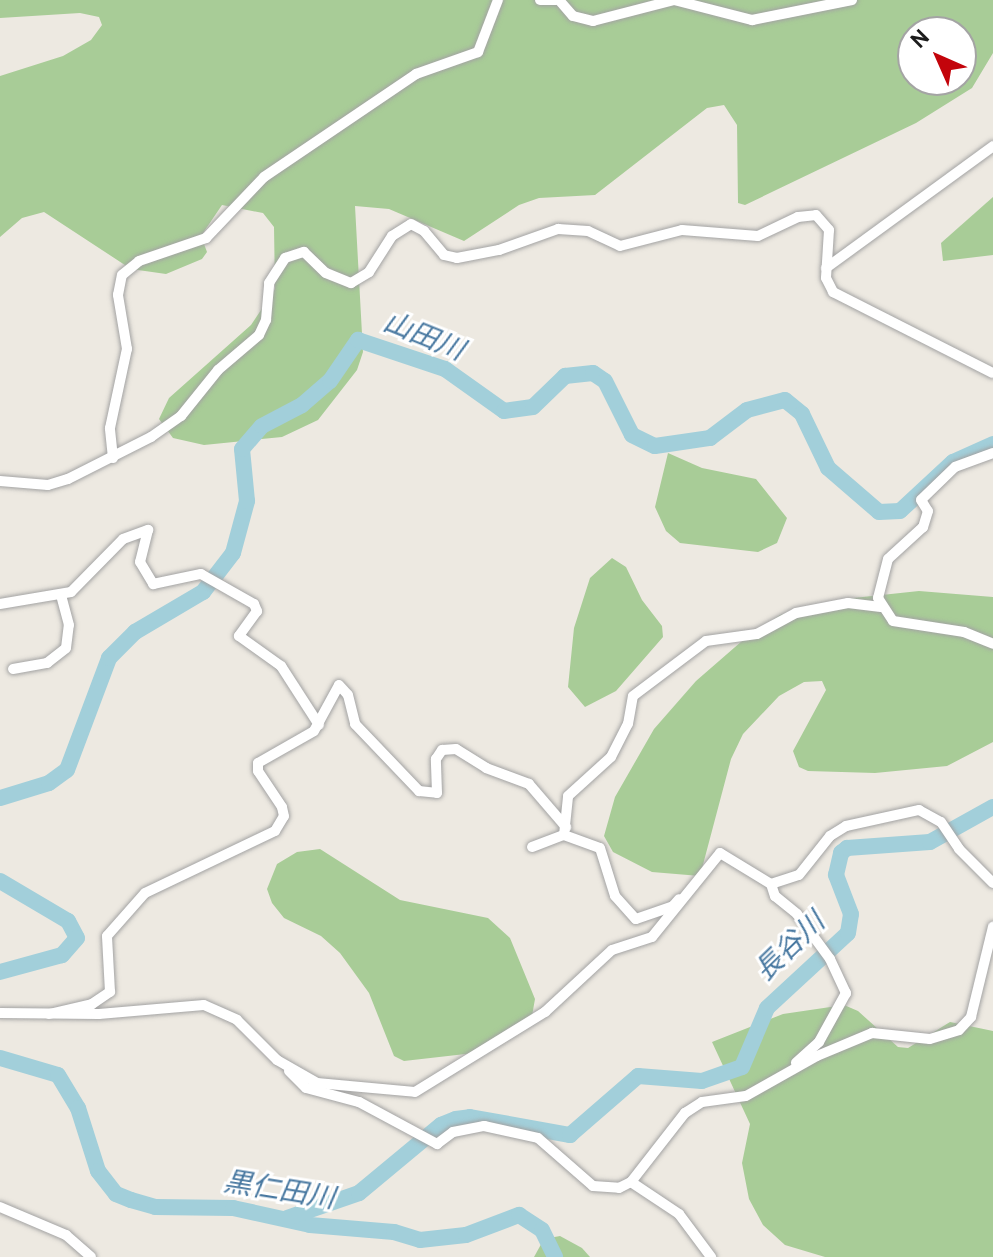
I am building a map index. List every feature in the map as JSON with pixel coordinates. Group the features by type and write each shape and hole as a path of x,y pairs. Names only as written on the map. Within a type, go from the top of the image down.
{"street":[{"path":"113,458 110,428 127,349 118,295 122,275 139,261 206,238 264,177 416,74 478,52 498,0"},
{"path":"540,0 557,0 582,21 674,0 752,20 852,0"},
{"path":"826,268 993,146"},
{"path":"0,481 48,485 113,458 181,416 218,370 259,335 274,268 296,253 309,255 326,273 351,283 369,272 392,236 411,224 424,231 444,255 457,258 499,250 558,229 588,231 620,246 682,230 758,236 808,215 823,220 829,230 828,285 840,299 993,373"},
{"path":"993,453 955,467 921,500 928,511 923,527 888,559 879,588 881,607 893,621 964,632 993,644"},
{"path":"0,604 61,595 81,586 123,539 148,530 140,562 153,584 174,583 196,574 254,604 257,611 239,636 281,666 319,725"},
{"path":"13,669 47,663 66,648 69,625 61,595"},
{"path":"565,831 568,796 611,757 628,724 633,696 706,641 757,634 796,613 848,603 881,607"},
{"path":"48,1015 59,1008 92,1004 110,992 107,936 145,893 275,831 284,816 282,807 258,771 258,763 319,725 339,685 361,734 419,791 437,793 436,759 442,750 456,749 486,768 529,784 565,831 600,848 615,896 636,919 673,906"},
{"path":"652,937 673,906 711,862 725,853 749,875 771,884 799,875 838,830 874,817 919,810 934,816 993,883"},
{"path":"532,847 565,831"},
{"path":"289,1069 334,1086 398,1092 428,1089 545,1012 612,950 652,937 711,862"},
{"path":"771,884 775,896 797,914 827,955 845,996 819,1042 787,1074"},
{"path":"0,1013 48,1015 204,1005 237,1020 315,1092 359,1102 422,1133 433,1142 465,1127 484,1126 538,1138 593,1186 619,1188 631,1182 694,1106 746,1096 872,1033 930,1039 959,1030 971,1017 993,927"},
{"path":"631,1182 679,1214 711,1257"},
{"path":"0,1207 66,1235 91,1257"}],"green space":[{"path":"0,0 993,0 993,53 977,80 977,16 897,16 897,96 959,96 916,123 745,205 738,203 737,125 724,105 707,108 595,195 539,198 519,205 464,241 389,209 355,206 363,352 357,370 318,420 282,437 204,445 173,438 159,419 169,398 251,325 275,289 274,227 263,213 222,205 201,236 207,252 202,259 166,274 131,269 44,212 22,218 0,237 0,76 63,56 91,40 102,25 99,17 80,13 0,18"},
{"path":"993,197 993,255 943,261 941,243"},
{"path":"668,453 702,468 756,479 787,518 777,543 758,552 680,543 666,531 655,507"},
{"path":"612,558 626,567 642,600 662,626 663,637 616,691 585,707 568,687 574,628 590,578"},
{"path":"919,591 993,597 993,742 947,766 875,773 808,771 799,767 793,751 826,690 822,681 804,682 779,696 743,734 731,759 700,876 652,872 613,852 604,836 615,797 654,729 696,681 742,641 780,615 844,599"},
{"path":"320,849 400,900 488,918 510,938 535,999 532,1016 483,1052 404,1061 394,1056 369,993 340,953 321,936 284,918 272,903 267,889 277,864 297,852"},
{"path":"844,1005 858,1011 898,1047 908,1048 950,1022 993,1031 993,1257 825,1257 785,1245 763,1225 749,1199 742,1163 750,1124 712,1042 783,1014"},
{"path":"560,1236 582,1248 590,1257 534,1257 544,1239"}],"waterway":[{"name":"山田川","path":"0,798 49,783 67,770 109,658 135,632 203,592 233,553 247,501 242,449 262,426 302,405 330,381 358,340 445,369 504,411 533,407 565,376 593,373 605,381 632,435 655,446 710,438 747,410 785,400 802,414 828,468 879,512 900,511 953,462 993,444"},
{"name":"長谷川","path":"287,1218 359,1193 441,1125 456,1119 470,1117 570,1135 638,1076 702,1081 742,1067 767,1008 848,933 851,914 836,875 841,853 847,848 930,842 993,807"},
{"name":"山田川","path":"0,881 68,921 77,938 62,955 0,972"},
{"name":"黒仁田川","path":"0,1058 58,1075 78,1108 98,1171 116,1194 131,1200 155,1207 233,1208 310,1225 394,1232 420,1240 466,1235 519,1215 542,1230 555,1257"}]}
